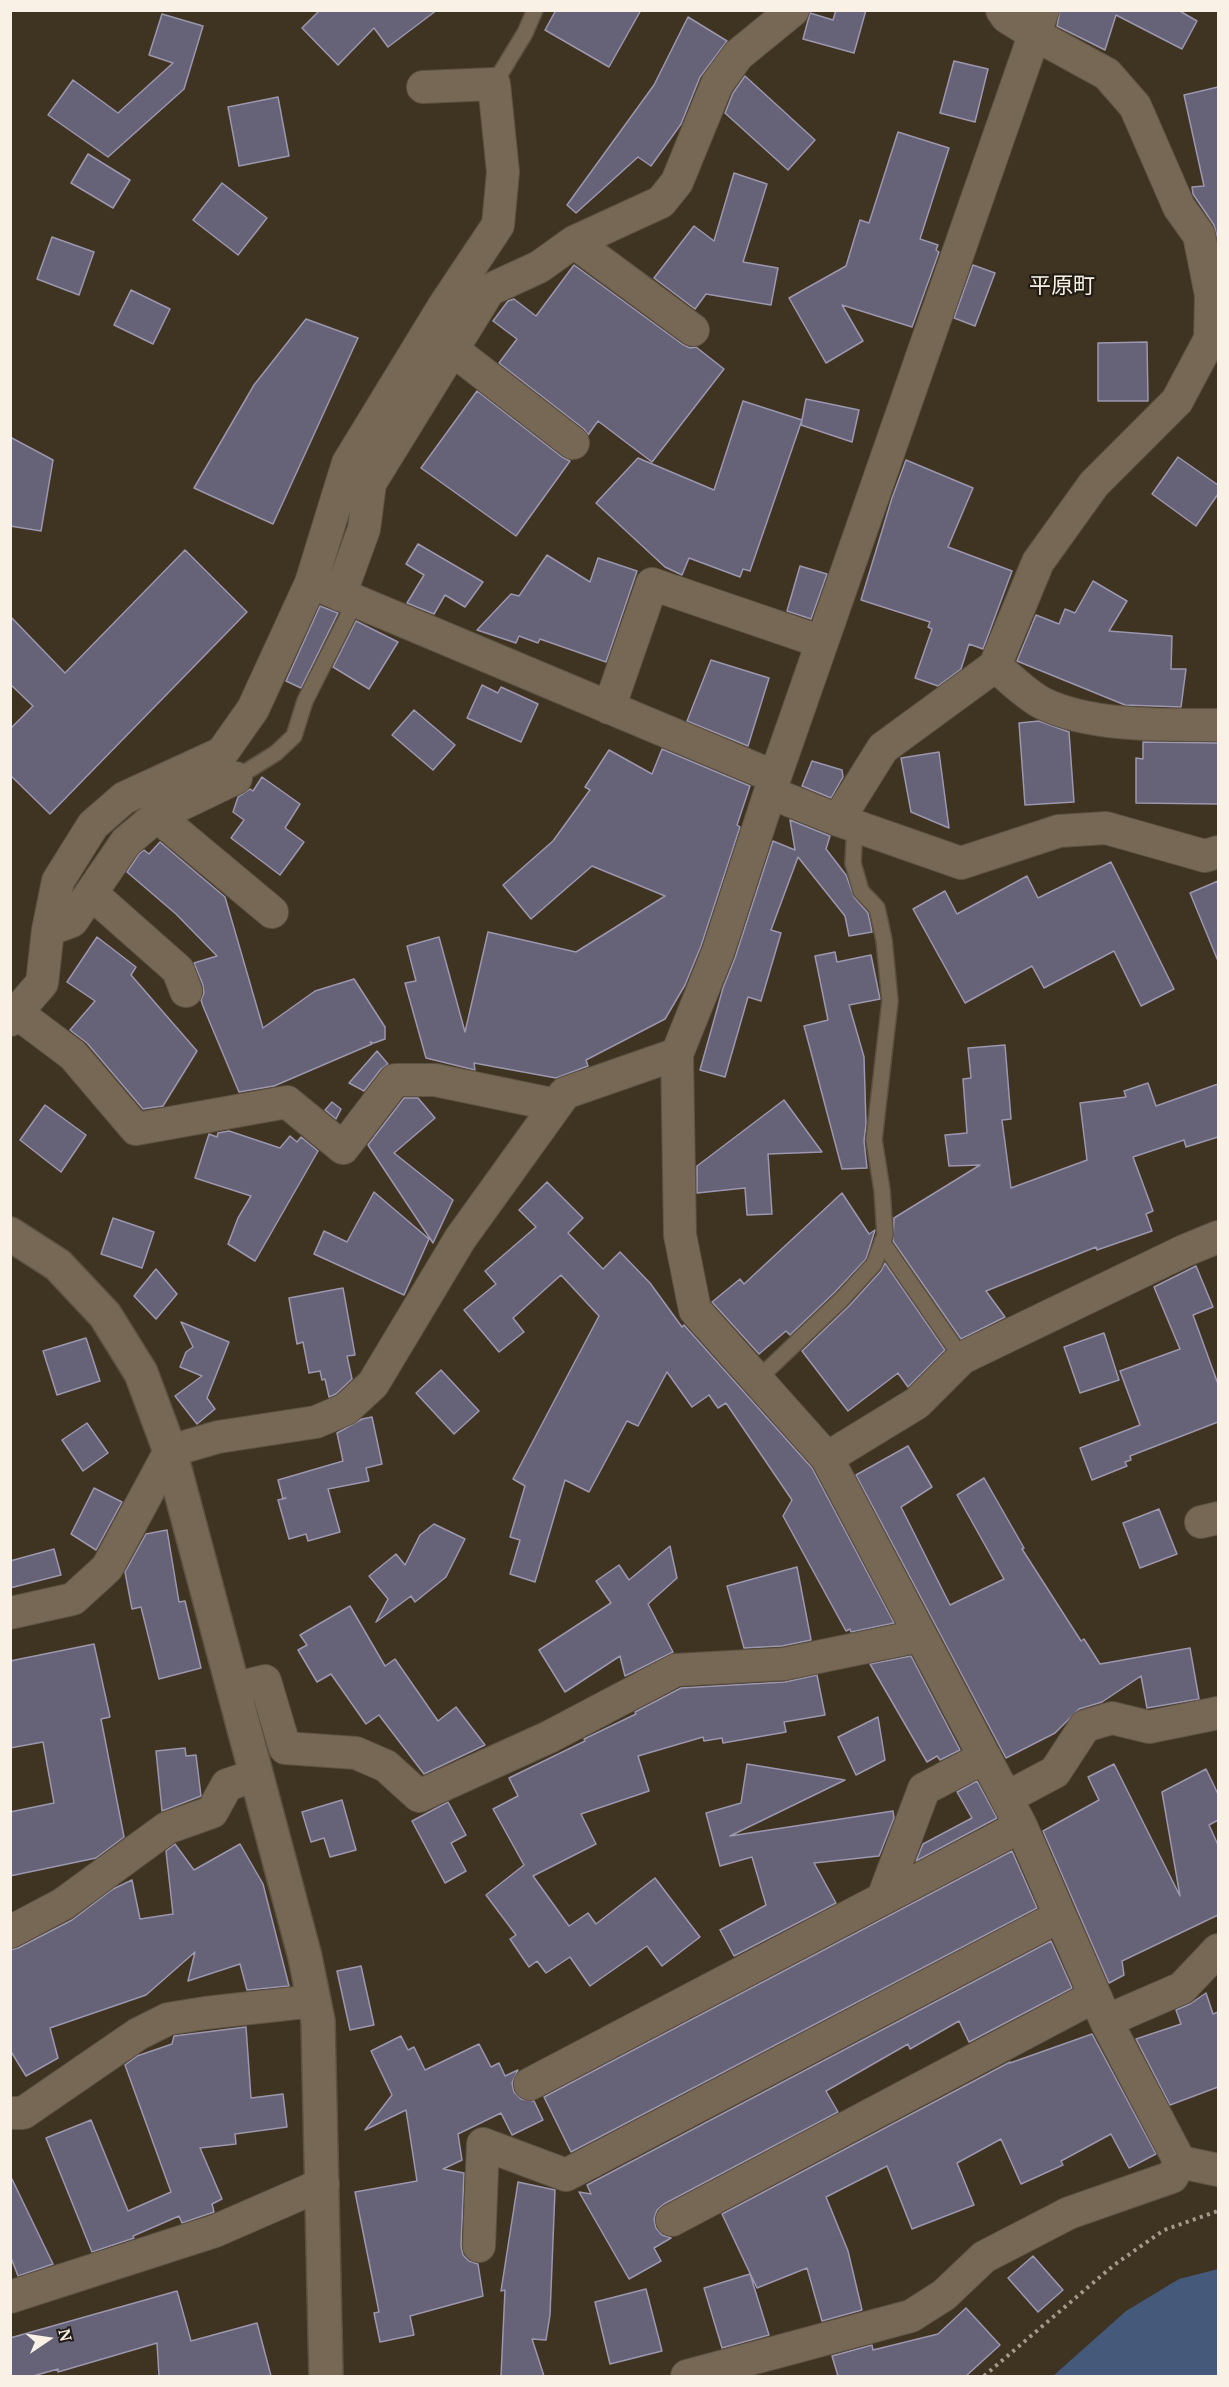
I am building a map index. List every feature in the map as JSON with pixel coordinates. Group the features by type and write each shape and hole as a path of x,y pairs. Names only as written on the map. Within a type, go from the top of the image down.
{"street":[{"path":"348,598 364,530 370,483 489,290 539,267 574,242 661,202 677,182 717,84 738,55 794,10"},
{"path":"846,823 883,748 994,666 1038,562 1094,484 1177,401 1210,339 1211,295 1208,234 1179,207 1135,106 1107,74 1038,22 1007,17 1002,10"},
{"path":"1038,22 822,642 718,952 677,1054 680,1235 695,1310 827,1458 1021,1826 1101,2009 1180,2162"},
{"path":"423,87 494,84 503,172 498,225 442,309 348,463 311,583 253,709 222,753 124,798 93,825 58,881 48,930 42,983 14,1016 73,1055 136,1129 287,1102 343,1148 395,1080 435,1080 556,1105"},
{"path":"574,242 693,330"},
{"path":"453,350 573,443"},
{"path":"311,583 609,708 773,785 846,823 961,863 1059,831 1106,828 1205,856 1218,852"},
{"path":"609,708 651,584 822,642"},
{"path":"994,666 1041,702 1074,714 1137,725 1218,725"},
{"path":"48,930 72,921 126,842 157,816 236,778"},
{"path":"157,816 272,912"},
{"path":"91,893 178,970 186,992"},
{"path":"10,1613 74,1599 107,1568 170,1451 218,1437 316,1422 346,1409 373,1384 460,1239 565,1093 677,1054"},
{"path":"10,1234 58,1265 105,1316 141,1372 170,1451 256,1775 318,2021 326,2376"},
{"path":"827,1458 916,1403 962,1358 1184,1251 1218,1237"},
{"path":"233,1689 265,1681 285,1748 356,1753 386,1766 419,1796 549,1737 676,1670 784,1664 920,1636"},
{"path":"1006,1798 1055,1772 1085,1726 1112,1718 1149,1726 1218,1713"},
{"path":"883,1898 924,1789 985,1757"},
{"path":"10,1932 63,1904 167,1828 212,1812 227,1785 256,1775"},
{"path":"530,2084 1021,1826"},
{"path":"479,2246 483,2145 566,2175 1060,1916"},
{"path":"672,2220 1101,2009 1182,1988 1218,1950"},
{"path":"10,2113 23,2113 138,2034 168,2019 314,2001"},
{"path":"1180,2162 1218,2170"},
{"path":"687,2376 911,2316 944,2295 984,2257 1069,2213 1172,2177 1180,2162"},
{"path":"10,2297 215,2231 323,2184"}],"lane":[{"path":"494,84 525,33 535,10"},
{"path":"236,778 276,753 294,736 304,701 348,598"},
{"path":"757,1380 842,1299 874,1264 885,1235 882,1190 874,1140 890,1000 884,940 877,908 861,891 846,823"},
{"path":"882,1242 962,1358"}],"path":[{"path":"984,2376 1114,2265 1164,2230 1218,2211"}],"water":[{"path":"1218,2269 1218,2376 1053,2376 1126,2311 1179,2279"}],"building":[{"path":"320,10 437,10 388,47 374,28 338,65 302,28"},
{"path":"556,10 641,10 609,67 545,30"},
{"path":"836,10 866,10 854,53 803,39 810,13 833,20"},
{"path":"1060,10 1178,10 1197,21 1182,49 1116,15 1105,50 1057,26"},
{"path":"162,14 203,26 184,89 108,157 48,115 73,80 118,113 173,63 149,55"},
{"path":"688,17 727,41 700,77 681,124 651,166 638,157 576,213 567,205 654,85"},
{"path":"954,61 988,69 975,122 940,113"},
{"path":"745,76 815,140 788,170 725,113 733,93"},
{"path":"1218,87 1218,241 1214,225 1193,194 1192,187 1204,186 1184,95"},
{"path":"278,97 289,156 239,166 228,107"},
{"path":"898,132 949,148 920,239 938,245 936,250 939,252 912,327 842,305 863,341 826,363 789,298 846,266 860,220 869,223"},
{"path":"88,154 130,180 113,208 71,183"},
{"path":"734,173 767,184 743,262 778,268 771,305 706,294 695,309 654,278 694,226 714,241"},
{"path":"222,183 267,218 238,255 193,220"},
{"path":"52,237 94,252 79,295 37,279"},
{"path":"574,265 682,344 690,348 696,347 724,369 652,462 598,421 588,435 584,429 499,363 517,339 493,321 508,301 514,299 536,316"},
{"path":"973,265 995,273 975,326 954,318"},
{"path":"131,290 170,309 153,344 114,325"},
{"path":"306,319 358,338 273,524 194,488 254,385"},
{"path":"1147,342 1148,401 1098,401 1098,343"},
{"path":"477,391 570,461 516,536 421,468"},
{"path":"806,399 859,410 852,442 801,425"},
{"path":"743,401 802,420 750,571 743,569 740,577 689,558 682,575 665,567 596,503 638,458 714,490"},
{"path":"10,437 53,460 41,531 10,526"},
{"path":"1178,457 1218,485 1218,494 1196,526 1152,494"},
{"path":"906,460 973,488 948,547 1012,571 983,649 969,644 961,669 938,686 915,678 932,629 928,627 930,622 861,600"},
{"path":"418,544 483,582 465,607 445,595 434,614 407,603 424,575 406,564"},
{"path":"185,550 247,612 50,814 10,775 10,729 33,706 10,684 10,616 65,673"},
{"path":"547,555 590,582 598,558 637,571 606,662 540,639 538,643 519,636 516,643 477,630 511,594 519,596"},
{"path":"800,566 827,574 811,619 787,611"},
{"path":"1093,581 1127,601 1109,631 1172,636 1171,669 1186,669 1181,707 1125,705 1017,661 1036,615 1059,624 1065,609 1075,613"},
{"path":"320,606 338,613 301,688 286,681"},
{"path":"356,621 398,642 369,689 333,667"},
{"path":"711,660 769,678 748,746 687,721"},
{"path":"482,685 498,693 501,687 538,704 521,742 467,718"},
{"path":"414,710 455,745 433,770 392,735"},
{"path":"1039,721 1069,732 1074,802 1025,805 1019,723"},
{"path":"1143,742 1218,743 1218,804 1136,803 1136,758 1143,759"},
{"path":"662,749 750,786 737,825 740,827 701,946 685,985 665,1019 586,1060 588,1066 556,1078 474,1063 475,1070 426,1058 405,983 416,981 407,946 439,937 465,1032 488,932 576,952 665,896 592,866 531,919 503,885 553,841 590,790 585,787 609,750 652,774"},
{"path":"939,752 949,828 911,812 901,758"},
{"path":"812,761 842,770 843,777 831,798 802,786"},
{"path":"262,777 300,804 285,828 304,842 280,875 231,838 244,820 233,812 238,797 250,789 253,791"},
{"path":"790,820 830,836 826,849 846,875 854,897 868,913 872,932 849,936 845,916 798,857 771,930 781,933 761,1001 748,997 725,1077 700,1070 723,988 773,841 795,850"},
{"path":"160,842 225,897 263,1028 315,991 354,979 385,1027 385,1039 370,1042 372,1044 274,1086 239,1092 203,1006 201,1000 204,993 203,985 194,963 217,956 176,914 127,872 139,854 144,850 149,854"},
{"path":"1111,862 1174,989 1141,1006 1114,951 1044,988 1032,966 965,1003 913,909 945,891 957,914 1027,876 1038,898"},
{"path":"1218,881 1218,961 1190,893"},
{"path":"97,937 136,967 131,975 197,1051 163,1106 143,1109 87,1043 70,1030 95,1001 67,982"},
{"path":"835,952 837,962 871,955 880,999 849,1005 864,1057 866,1124 864,1141 867,1168 842,1169 804,1026 828,1020 815,956"},
{"path":"1005,1045 1011,1119 1002,1120 1011,1188 1087,1160 1080,1103 1126,1097 1124,1091 1148,1083 1156,1106 1218,1084 1218,1137 1186,1147 1184,1140 1133,1157 1153,1211 1146,1214 1152,1231 1097,1250 1096,1247 986,1291 1005,1317 961,1339 893,1241 894,1218 980,1165 949,1166 945,1135 967,1133 963,1079 971,1078 968,1048"},
{"path":"377,1051 388,1064 381,1069 364,1091 349,1083"},
{"path":"404,1098 418,1098 435,1118 394,1153 453,1200 433,1243 368,1145"},
{"path":"784,1100 822,1152 768,1154 772,1214 747,1215 745,1188 697,1193 697,1166"},
{"path":"332,1102 341,1109 336,1119 325,1110"},
{"path":"45,1105 86,1135 61,1172 20,1140"},
{"path":"229,1131 280,1148 290,1136 297,1142 301,1137 318,1151 255,1261 228,1244 238,1218 251,1196 195,1178 209,1134 217,1137 218,1133"},
{"path":"547,1182 583,1218 568,1233 603,1269 620,1252 650,1283 682,1327 684,1325 812,1468 894,1623 851,1632 850,1629 846,1631 783,1516 792,1500 726,1403 718,1408 709,1395 692,1407 667,1372 638,1426 627,1421 589,1492 565,1480 535,1582 510,1574 520,1540 510,1537 525,1486 513,1479 599,1316 561,1275 513,1318 524,1332 499,1352 464,1310 496,1284 485,1271 536,1227 519,1210"},
{"path":"374,1192 429,1239 404,1295 314,1254 324,1231 347,1242"},
{"path":"842,1193 869,1234 875,1230 866,1259 790,1335 786,1331 759,1354 712,1302 740,1279 744,1284"},
{"path":"113,1218 154,1232 142,1268 101,1254"},
{"path":"885,1263 945,1350 908,1387 898,1373 848,1411 802,1351 849,1306 881,1271"},
{"path":"1196,1266 1213,1307 1193,1315 1218,1384 1218,1422 1130,1456 1131,1460 1125,1462 1127,1466 1092,1480 1080,1448 1140,1425 1120,1371 1180,1349 1154,1287"},
{"path":"156,1269 177,1294 156,1319 134,1296"},
{"path":"343,1288 355,1355 347,1356 352,1379 336,1394 329,1397 325,1379 322,1380 320,1371 309,1373 303,1342 297,1344 289,1298"},
{"path":"181,1322 229,1342 207,1398 215,1409 197,1424 175,1396 202,1376 180,1367 186,1352 193,1347"},
{"path":"1104,1333 1119,1380 1080,1393 1064,1347"},
{"path":"86,1338 100,1381 57,1395 43,1351"},
{"path":"441,1370 479,1411 454,1434 416,1393"},
{"path":"372,1417 382,1464 366,1468 369,1481 328,1489 340,1532 308,1541 306,1534 289,1539 278,1500 283,1499 278,1480 343,1461 337,1433 362,1419"},
{"path":"87,1423 108,1453 83,1471 62,1440"},
{"path":"908,1446 932,1487 901,1507 950,1605 1004,1579 957,1495 984,1478 1024,1548 1022,1549 1081,1641 1084,1639 1100,1664 1190,1648 1199,1699 1147,1708 1141,1676 1102,1702 1079,1709 1055,1733 1006,1758 856,1475"},
{"path":"94,1488 122,1502 96,1550 71,1534"},
{"path":"1159,1509 1177,1554 1140,1568 1123,1523"},
{"path":"434,1524 465,1539 446,1577 415,1602 411,1596 376,1622 388,1599 369,1576 396,1554 405,1565 420,1535"},
{"path":"167,1530 179,1602 185,1601 201,1668 159,1679 141,1607 132,1609 125,1572 146,1534"},
{"path":"670,1546 677,1578 648,1604 673,1652 625,1676 620,1656 565,1692 539,1650 611,1603 596,1581 619,1565 629,1580"},
{"path":"54,1549 61,1575 10,1588 10,1561"},
{"path":"797,1567 811,1640 782,1646 744,1648 727,1586"},
{"path":"350,1606 385,1666 395,1659 438,1721 456,1707 485,1745 424,1774 379,1715 366,1724 331,1674 317,1682 298,1650 307,1645 300,1635"},
{"path":"94,1644 110,1717 101,1719 124,1837 96,1858 10,1876 10,1812 54,1803 43,1742 10,1748 10,1661"},
{"path":"911,1656 960,1750 940,1760 937,1756 927,1762 870,1664"},
{"path":"817,1675 825,1715 784,1722 786,1732 723,1743 722,1738 704,1741 703,1737 638,1756 649,1791 581,1814 596,1844 533,1876 569,1926 588,1913 596,1924 655,1878 700,1937 662,1966 647,1946 590,1986 570,1957 546,1973 537,1961 529,1967 510,1939 516,1935 486,1895 524,1865 493,1809 518,1796 509,1778 585,1741 584,1739 636,1714 635,1712 681,1688 785,1682"},
{"path":"878,1717 885,1760 856,1775 838,1737"},
{"path":"185,1748 186,1756 196,1755 201,1796 162,1811 156,1751"},
{"path":"747,1764 845,1780 730,1836 893,1811 894,1818 879,1856 814,1863 836,1903 734,1956 720,1930 766,1905 752,1857 720,1866 706,1813 741,1803"},
{"path":"1114,1764 1180,1896 1162,1792 1206,1769 1218,1794 1218,1820 1209,1825 1218,1845 1218,1915 1122,1961 1124,1975 1109,1983 1043,1831 1099,1800 1088,1777"},
{"path":"977,1781 997,1818 916,1861 923,1844 972,1818 957,1792"},
{"path":"342,1800 356,1850 330,1857 324,1838 311,1842 302,1812"},
{"path":"448,1802 466,1835 451,1843 466,1871 445,1883 412,1821"},
{"path":"175,1844 194,1870 240,1844 263,1884 289,1986 247,1990 240,1964 188,1981 195,1952 146,1995 50,2028 58,2058 26,2076 10,2050 10,1950 72,1920 113,1889 132,1880 140,1919 173,1914 166,1851"},
{"path":"1012,1851 1037,1908 571,2152 544,2097"},
{"path":"1051,1941 1072,1988 969,2042 959,2021 910,2049 908,2044 826,2091 838,2112 664,2204 657,2210 654,2219 656,2228 662,2235 671,2238 654,2248 661,2261 629,2279 579,2192 591,2194 587,2185"},
{"path":"361,1966 374,2025 350,2030 337,1971"},
{"path":"1206,1993 1213,2014 1218,2012 1218,2087 1170,2105 1136,2039 1181,2024 1176,2010"},
{"path":"246,2027 251,2098 283,2094 287,2127 235,2134 236,2144 200,2148 222,2199 212,2204 214,2212 182,2223 179,2216 133,2236 134,2238 92,2252 46,2138 91,2120 128,2211 171,2192 125,2065 137,2056 172,2044 174,2036"},
{"path":"1092,2034 1156,2154 1129,2168 1111,2134 1061,2161 1063,2165 1021,2184 1001,2139 957,2163 974,2205 912,2229 887,2166 826,2197 848,2251 862,2310 822,2321 807,2268 757,2288 722,2214 1010,2062"},
{"path":"401,2036 408,2050 414,2047 425,2070 479,2044 491,2067 499,2063 505,2076 518,2070 512,2083 514,2092 521,2099 534,2101 543,2120 512,2135 501,2113 458,2134 462,2160 443,2169 464,2173 461,2246 463,2255 469,2261 478,2264 483,2296 410,2316 414,2335 380,2342 374,2313 379,2312 355,2192 417,2181 406,2110 365,2130 392,2095 371,2051"},
{"path":"10,2175 53,2264 18,2276 10,2255"},
{"path":"518,2182 555,2190 550,2315 546,2340 532,2339 544,2376 501,2376 505,2290 501,2291"},
{"path":"1033,2256 1063,2290 1038,2312 1008,2278"},
{"path":"750,2274 769,2335 722,2348 704,2288"},
{"path":"646,2289 662,2351 610,2364 595,2302"},
{"path":"177,2291 191,2341 257,2323 271,2376 159,2376 157,2343 58,2372 58,2369 33,2376 10,2376 10,2338"},
{"path":"966,2308 1000,2345 966,2376 838,2376 832,2356 872,2345 873,2350 938,2334"}],"district":[{"name":"平原町","path":"1062,287"}]}
